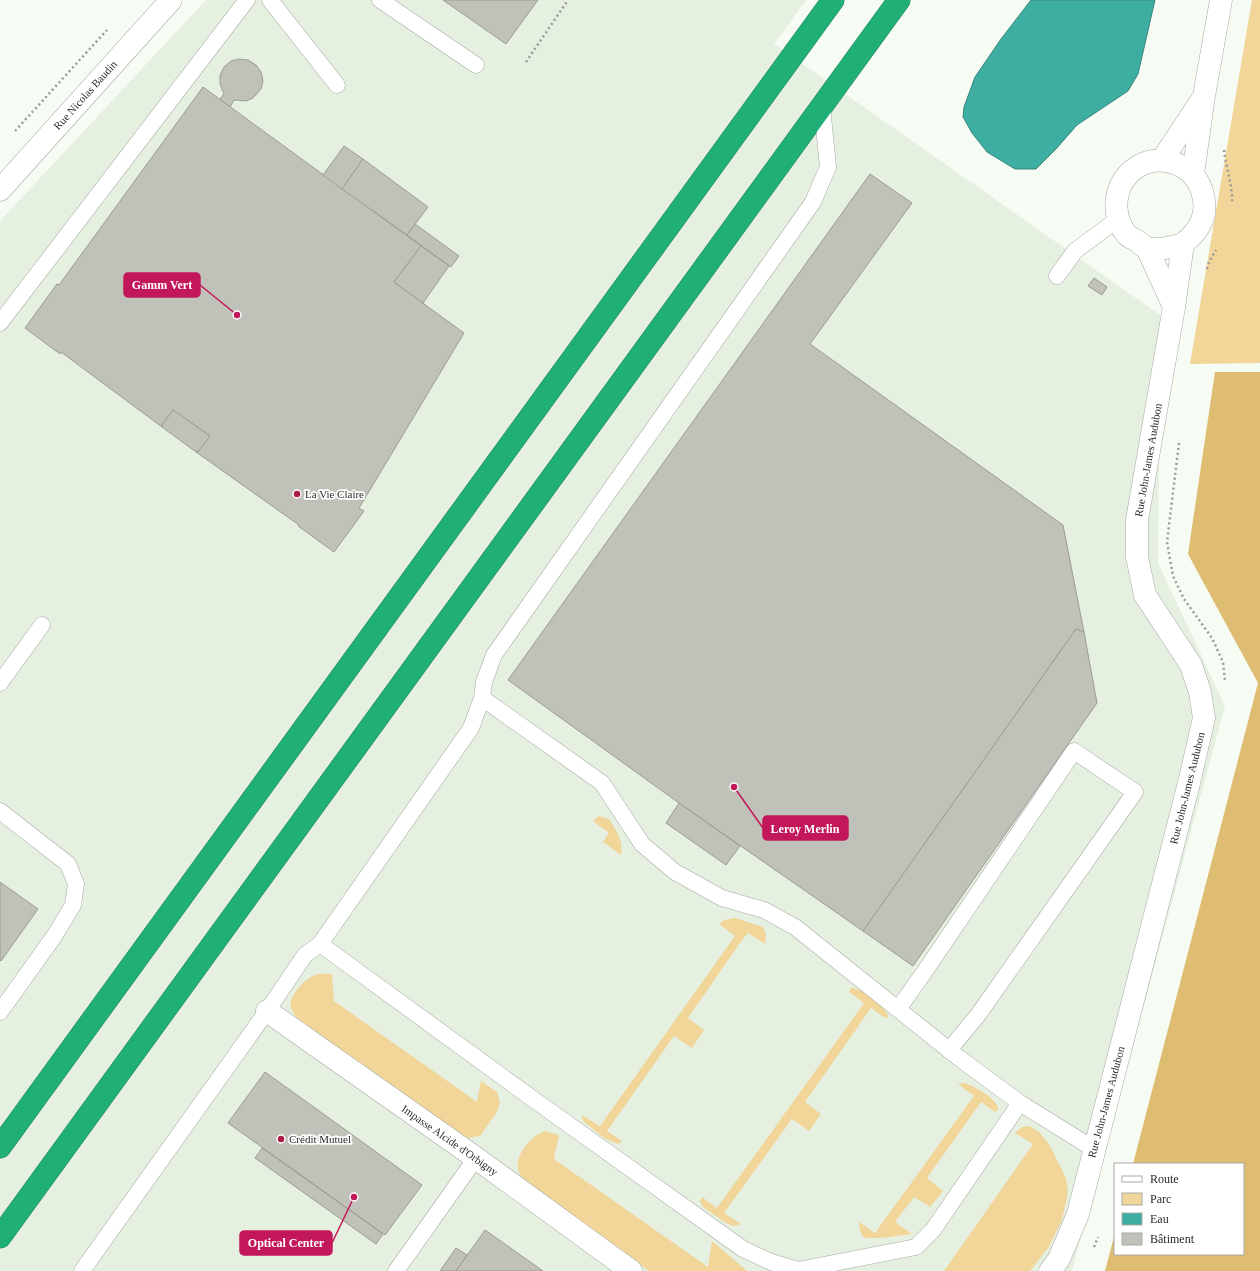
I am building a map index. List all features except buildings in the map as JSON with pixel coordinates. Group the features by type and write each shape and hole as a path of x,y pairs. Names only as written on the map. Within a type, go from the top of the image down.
{"highway":[{"path":"0,1147 833,0"},
{"path":"0,1237 900,0"}],"street":[{"name":"Rue Nicolas Baudin","path":"0,190 171,0"},
{"path":"1193,174 1204,96 1221,0"},
{"path":"1162,160 1204,96"},
{"path":"1147,248 1170,249 1183,244 1194,235 1203,219 1205,202 1199,182 1193,174 1180,164 1162,160 1148,161 1135,168 1121,183 1115,202 1118,219 1127,234 1147,248 1174,307"},
{"name":"Rue John-James Audubon","path":"1050,1271 1060,1259 1078,1214 1189,783 1204,718 1200,692 1191,665 1144,595 1137,557 1137,520 1174,307 1183,244"},
{"name":"Impasse Alcide d'Orbigny","path":"267,1011 476,1158 631,1271"}],"lane":[{"path":"0,323 247,0"},
{"path":"270,0 337,85"},
{"path":"380,0 476,65"},
{"path":"82,1271 267,1011 305,955 320,944 471,728 482,698 484,682 494,655 813,202 828,166 822,106"},
{"path":"1057,276 1075,251 1118,219"},
{"path":"0,683 42,625"},
{"path":"482,698 602,783 642,844 675,872 722,898 764,910 795,927 949,1050 1020,1103 1094,1149"},
{"path":"898,1009 1074,751 1135,792 978,1015 949,1050"},
{"path":"0,811 68,864 76,884 73,905 55,935 0,1012"},
{"path":"320,944 507,1081 743,1249 771,1262 798,1270 916,1247 933,1230 1020,1103"},
{"path":"396,1271 476,1158"}],"path":[{"path":"526,62 568,0"},
{"path":"14,133 108,28"},
{"path":"1224,147 1226,168 1232,195 1232,210"},
{"path":"1206,275 1209,262 1219,244"},
{"path":"1179,442 1167,542 1172,576 1184,599 1212,638 1223,662 1225,683"}],"shaded area":[{"path":"206,0 806,0 774,44 1160,315 1158,563 1225,706 1072,1271 0,1271 0,221"},
{"path":"1215,372 1260,372 1260,1271 1105,1271 1114,1237 1114,1255 1244,1255 1244,1163 1133,1163 1258,683 1188,554"}],"green space":[{"path":"1252,0 1260,0 1260,363 1190,364"},
{"path":"599,816 609,819 617,832 622,850 621,855 603,842 609,833 593,821"},
{"path":"735,918 763,927 766,934 765,944 748,933 742,940 688,1018 704,1030 692,1048 674,1036 607,1131 622,1141 618,1144 604,1138 583,1121 582,1115 600,1126 735,936 719,924 724,920"},
{"path":"318,974 332,974 334,1001 477,1102 481,1081 497,1092 500,1102 497,1112 480,1136 469,1138 457,1134 296,1017 291,1005 291,1001 295,993 305,981"},
{"path":"851,988 862,991 877,1001 888,1015 887,1019 871,1008 805,1102 821,1114 809,1131 792,1119 724,1213 741,1224 733,1226 726,1223 703,1207 700,1201 702,1197 717,1208 864,1003 849,992"},
{"path":"964,1083 979,1089 990,1097 997,1105 998,1109 995,1112 981,1102 927,1178 943,1191 930,1207 914,1197 895,1222 912,1234 881,1238 864,1238 860,1231 859,1222 875,1233 974,1096 958,1084"},
{"path":"1029,1126 1039,1132 1049,1144 1066,1178 1068,1192 1062,1220 1049,1247 1030,1271 944,1271 1033,1144 1015,1133 1022,1127"},
{"path":"545,1131 559,1135 554,1159 708,1267 712,1241 747,1271 649,1271 524,1180 519,1173 518,1166 521,1153 524,1147 534,1137"}],"water":[{"path":"1031,0 1155,0 1138,74 1128,91 1077,125 1036,169 1015,169 987,152 972,133 963,117 964,107 975,77 1001,39"}],"place":[{"name":"Gamm Vert","path":"237,315"},
{"name":"La Vie Claire","path":"297,494"},
{"name":"Leroy Merlin","path":"734,787"},
{"name":"Crédit Mutuel","path":"281,1139"},
{"name":"Optical Center","path":"354,1197"}]}
